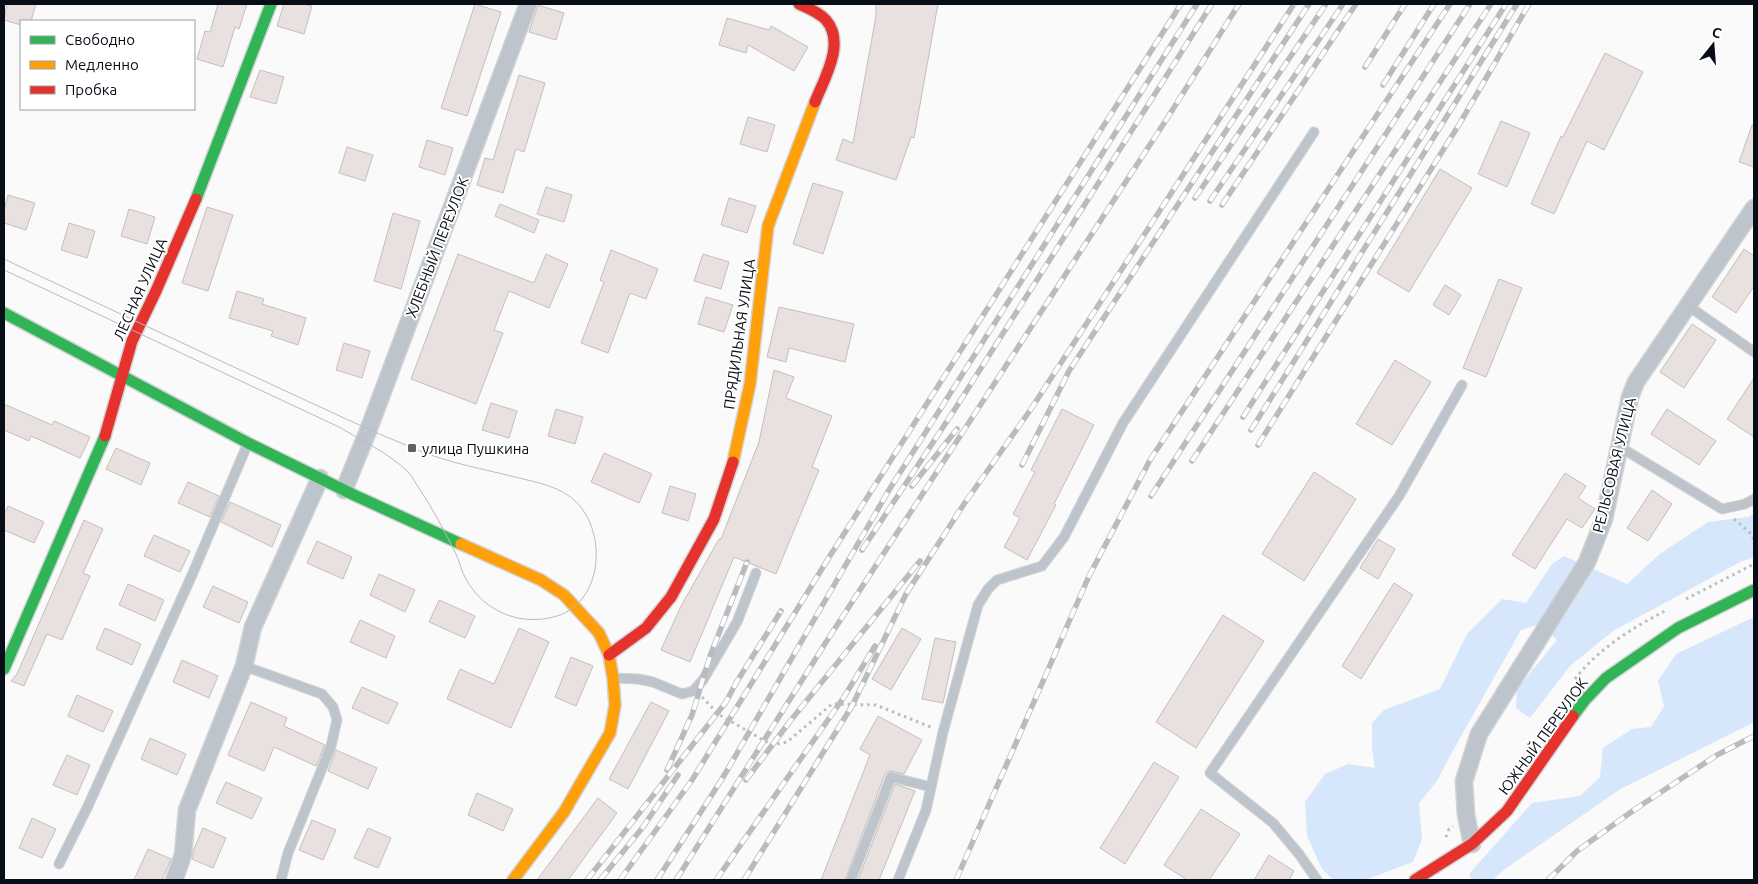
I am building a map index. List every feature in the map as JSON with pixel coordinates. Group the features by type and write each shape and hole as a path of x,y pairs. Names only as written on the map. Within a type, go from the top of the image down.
{"street":[{"name":"ЛЕСНАЯ УЛИЦА","path":"4,669 104,440 132,341 201,187 271,4"},
{"name":"ХЛЕБНЫЙ ПЕРЕУЛОК","path":"344,490 528,4"},
{"name":"ПРЯДИЛЬНАЯ УЛИЦА","path":"610,655 646,628 672,596 714,519 735,457 750,384 768,226 834,52 833,34 824,16 799,4"},
{"name":"РЕЛЬСОВАЯ УЛИЦА","path":"1472,844 1466,815 1464,781 1479,734 1587,562 1604,519 1630,397 1636,382 1686,305 1754,208"},
{"path":"4,313 248,443 344,490 541,580 564,595 574,606 598,633 610,655 615,705 610,733 564,812 513,880"},
{"path":"174,880 182,855 188,810 244,666 253,627 320,478"},
{"name":"ЮЖНЫЙ ПЕРЕУЛОК","path":"1415,880 1472,844 1507,811 1585,700 1606,678 1678,628 1754,590"}],"lane":[{"path":"898,880 926,810 943,732 978,605 988,589 997,580 1042,566 1064,537 1123,423 1314,132"},
{"path":"1686,305 1754,352"},
{"path":"1316,880 1299,854 1273,823 1210,774 1399,496 1462,384"},
{"path":"59,864 88,806 192,576 248,443"},
{"path":"1620,447 1722,509 1745,504 1754,499"},
{"path":"613,678 646,681 682,694 693,691 702,680 737,622 756,573"},
{"path":"244,666 322,694 333,707 337,720 331,746 288,853 281,880"},
{"path":"851,880 891,777 931,787"}],"path":[{"path":"1722,509 1750,533 1754,540"},
{"path":"693,691 718,714 772,745 787,742 832,704 839,703 876,705 943,732"}],"shaded area":[{"path":"1754,513 1754,557 1740,562 1613,631 1570,666 1530,718 1516,708 1517,689 1557,640 1540,624 1521,630 1437,781 1419,803 1422,839 1413,862 1365,880 1333,880 1322,869 1307,836 1305,802 1325,774 1348,764 1375,768 1372,748 1372,723 1384,710 1440,689 1467,634 1502,599 1526,603 1552,564 1564,556 1627,584 1661,553 1708,522 1749,517"},
{"path":"1754,617 1754,722 1619,790 1505,869 1493,880 1472,880 1469,874 1532,803 1580,796 1600,777 1603,748 1632,729 1651,727 1664,706 1658,681 1676,654"}],"building":[{"path":"7,4 36,4 31,20 20,20 20,25 4,20"},
{"path":"218,4 247,4 239,29 235,27 223,67 197,59 205,31 210,32"},
{"path":"284,4 312,6 304,34 277,26"},
{"path":"475,4 501,12 467,116 441,108"},
{"path":"876,4 938,4 914,138 911,137 896,180 836,160 843,139 853,143 876,16"},
{"path":"538,5 564,13 556,40 529,32"},
{"path":"727,18 769,30 771,26 808,47 794,71 748,45 746,53 719,45"},
{"path":"1605,53 1643,72 1604,150 1587,141 1554,214 1531,204 1561,136 1563,137"},
{"path":"260,70 284,77 276,104 250,97"},
{"path":"519,75 545,83 524,152 516,149 503,193 477,185 485,158 493,160"},
{"path":"748,117 775,125 767,152 740,144"},
{"path":"1501,121 1530,133 1507,187 1478,174"},
{"path":"1752,125 1754,126 1754,167 1739,162"},
{"path":"427,140 453,148 445,175 419,167"},
{"path":"347,147 373,155 365,181 339,173"},
{"path":"1440,169 1472,188 1409,292 1377,273"},
{"path":"813,183 843,192 823,254 793,244"},
{"path":"546,187 572,195 564,222 537,214"},
{"path":"8,195 35,203 26,230 4,223 4,210"},
{"path":"729,198 756,206 747,233 721,225"},
{"path":"500,204 539,220 534,233 495,216"},
{"path":"207,207 233,215 208,291 182,283"},
{"path":"129,209 155,217 147,244 121,236"},
{"path":"393,213 420,221 401,289 374,281"},
{"path":"69,223 95,231 87,258 61,250"},
{"path":"1744,249 1754,256 1754,286 1736,313 1712,297"},
{"path":"611,250 658,269 646,299 630,293 608,353 581,343 604,282 600,280"},
{"path":"458,254 534,283 546,254 568,264 549,308 509,291 494,330 503,333 476,404 411,379"},
{"path":"703,254 729,262 721,289 694,281"},
{"path":"1499,279 1522,288 1486,377 1463,368"},
{"path":"1445,285 1461,295 1449,315 1433,305"},
{"path":"237,291 264,299 262,304 306,318 298,345 271,336 273,331 229,318"},
{"path":"706,297 733,305 724,332 698,324"},
{"path":"779,307 854,324 845,362 789,348 786,362 767,357"},
{"path":"1692,324 1716,340 1684,388 1660,372"},
{"path":"344,343 370,351 362,378 336,370"},
{"path":"1395,360 1431,382 1392,445 1356,424"},
{"path":"774,370 794,377 786,398 832,416 812,467 819,470 776,574 734,557 690,662 661,650 681,606 719,539 721,539 759,442"},
{"path":"1754,378 1754,437 1727,419"},
{"path":"491,403 517,411 509,438 482,430"},
{"path":"4,404 52,425 54,421 90,437 80,458 31,436 29,441 4,430"},
{"path":"556,409 583,417 575,444 548,436"},
{"path":"1062,409 1094,425 1054,504 1056,505 1027,560 1004,547 1020,518 1013,514 1035,472 1031,470"},
{"path":"1667,409 1716,441 1699,465 1651,434"},
{"path":"116,448 150,463 141,485 106,469"},
{"path":"604,453 652,474 639,503 591,482"},
{"path":"1314,472 1356,499 1304,581 1262,554"},
{"path":"1565,473 1586,486 1578,498 1595,509 1582,528 1567,519 1535,569 1512,555"},
{"path":"188,482 219,496 210,517 178,503"},
{"path":"670,486 696,494 688,521 662,513"},
{"path":"1652,490 1672,504 1648,541 1627,528"},
{"path":"230,502 281,525 272,547 221,522"},
{"path":"8,506 44,522 34,543 4,530 4,515"},
{"path":"84,520 103,529 83,573 90,576 62,640 47,634 24,686 11,681 17,674"},
{"path":"154,535 190,551 180,572 144,556"},
{"path":"1378,539 1395,549 1378,579 1360,568"},
{"path":"317,541 352,557 343,579 307,563"},
{"path":"379,574 415,590 405,612 370,595"},
{"path":"1394,583 1413,595 1361,679 1342,666"},
{"path":"128,584 164,600 155,621 119,605"},
{"path":"213,586 248,602 239,623 203,607"},
{"path":"439,600 475,616 465,638 429,622"},
{"path":"1223,615 1264,641 1196,748 1156,722"},
{"path":"360,620 395,636 386,658 350,642"},
{"path":"105,628 141,644 132,665 96,649"},
{"path":"519,628 549,642 511,728 447,699 460,669 494,684"},
{"path":"902,628 921,639 891,690 872,679"},
{"path":"935,638 956,642 943,703 922,699"},
{"path":"571,657 593,666 576,706 555,697"},
{"path":"182,660 218,676 209,698 173,682"},
{"path":"362,687 398,703 388,724 352,708"},
{"path":"77,695 113,711 103,732 68,716"},
{"path":"251,702 287,718 284,726 325,745 316,766 274,747 264,771 228,755"},
{"path":"651,702 669,711 628,789 609,779"},
{"path":"878,716 922,740 904,774 890,771 885,774 845,880 821,880 870,755 860,749"},
{"path":"150,738 186,754 177,775 141,759"},
{"path":"336,750 377,768 368,789 328,771"},
{"path":"67,755 90,765 77,795 53,785"},
{"path":"1154,762 1179,777 1125,864 1100,848"},
{"path":"226,782 262,798 252,819 216,803"},
{"path":"895,784 915,791 879,880 858,880"},
{"path":"477,793 513,809 503,831 468,815"},
{"path":"598,798 617,813 568,880 537,880"},
{"path":"1201,809 1240,834 1209,880 1187,880 1164,865"},
{"path":"32,818 56,829 42,858 19,848"},
{"path":"312,820 336,830 323,860 299,850"},
{"path":"203,828 226,838 213,868 192,859"},
{"path":"368,828 391,838 378,868 354,858"},
{"path":"148,849 171,859 162,880 134,880"},
{"path":"1269,855 1294,871 1289,880 1254,880"}],"tram line":[{"path":"4,259 397,442 440,458 539,483 564,493 582,508 590,524 595,542 596,560 593,579 585,595 573,608 557,616 543,619 517,618 493,608 474,591 464,576 448,537 409,473 392,459 339,427 4,270"}],"railway":[{"path":"620,880 692,780 828,559 1181,4"},
{"path":"657,880 722,779 889,490 1197,4"},
{"path":"862,550 955,409 1212,4"},
{"path":"676,880 828,639 1168,117 1239,4"},
{"path":"744,880 852,706 906,594 964,504 1031,409 1294,4"},
{"path":"1022,465 1069,371 1309,4"},
{"path":"1195,198 1326,4"},
{"path":"1210,201 1343,4"},
{"path":"1222,205 1356,4"},
{"path":"1365,67 1405,4"},
{"path":"1383,85 1434,4"},
{"path":"956,880 1089,576 1150,460 1450,4"},
{"path":"1151,496 1470,4"},
{"path":"1192,461 1491,4"},
{"path":"1243,417 1506,4"},
{"path":"1251,430 1517,4"},
{"path":"1258,445 1460,123 1529,4"},
{"path":"912,486 957,429"},
{"path":"746,780 791,720 920,561"},
{"path":"667,770 692,715 710,656 747,562"},
{"path":"587,880 726,702 781,611"},
{"path":"716,880 844,697 875,646"},
{"path":"1548,880 1577,851 1634,810 1717,755 1754,736"},
{"path":"600,880 643,827 678,775"}],"traffic: fast":[{"path":"196,199 271,4"},
{"path":"4,313 248,443 354,495 461,544"},
{"path":"4,669 105,436"},
{"path":"1573,716 1606,678 1678,628 1754,590"}],"traffic: slow":[{"path":"733,462 750,384 768,226 815,102"},
{"path":"461,544 541,580 564,595 599,633 609,655 613,678 615,705 610,733 564,812 513,880"}],"traffic: jam":[{"path":"799,4 817,12 823,17 832,29 834,39 834,50 828,72 815,102"},
{"path":"105,436 132,341 196,199"},
{"path":"609,655 646,628 671,597 714,519 733,462"},
{"path":"1415,880 1472,844 1507,811 1573,716"}],"place":[{"name":"улица Пушкина","path":"412,448"}]}
